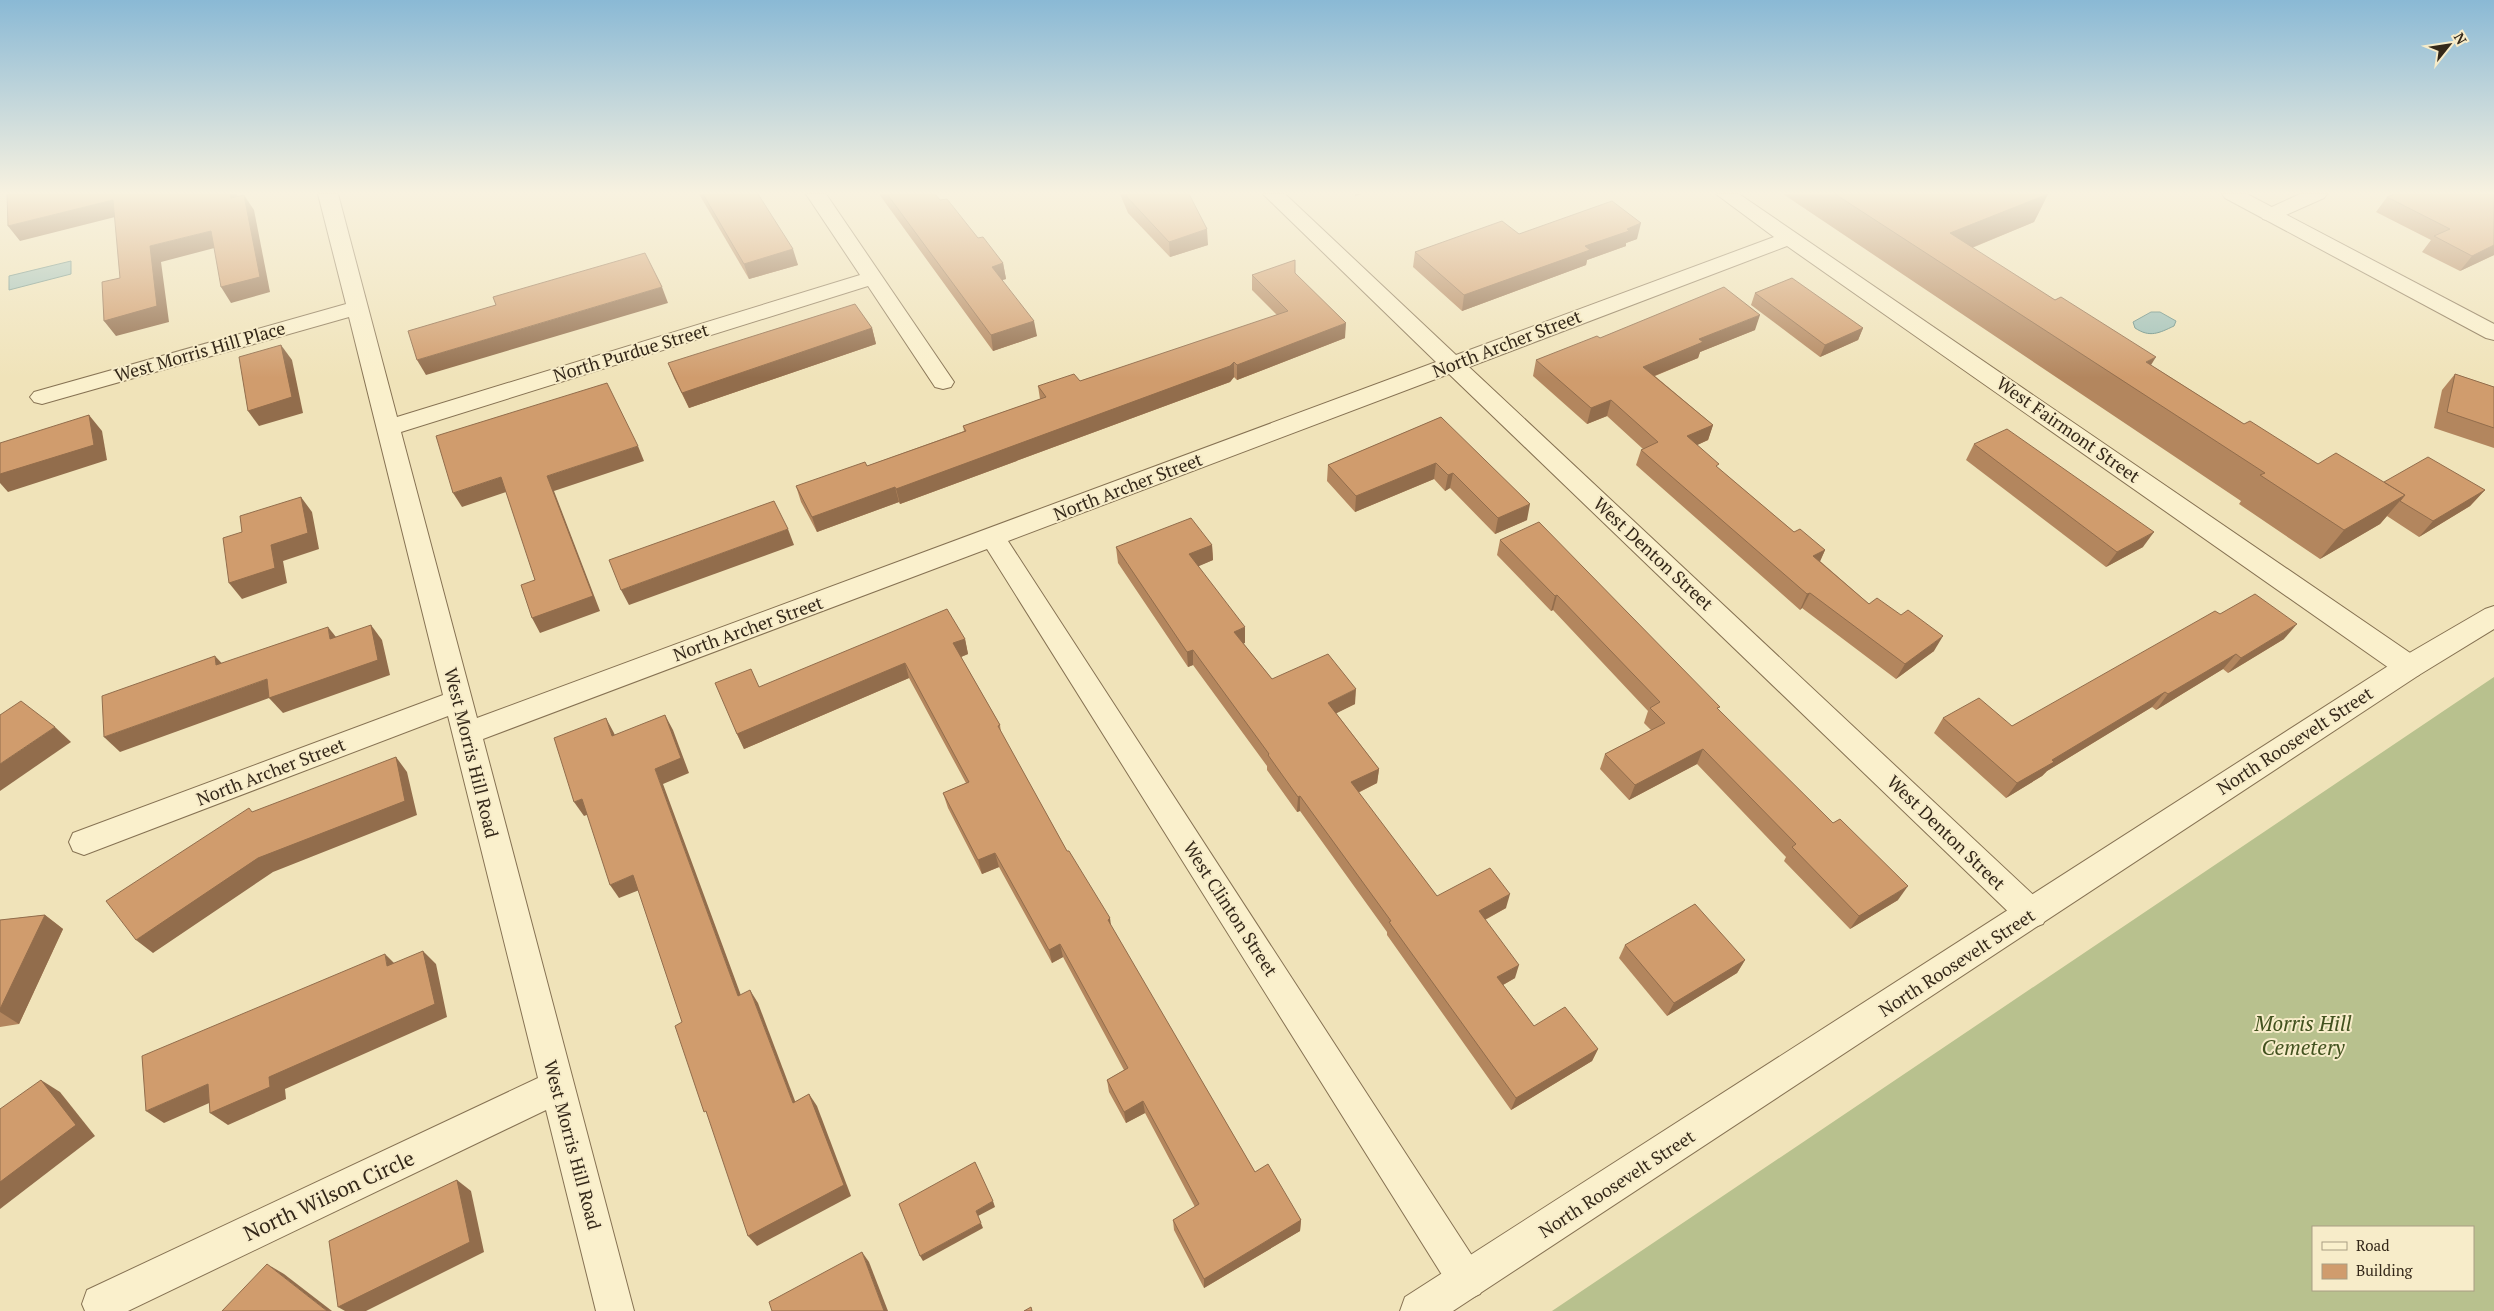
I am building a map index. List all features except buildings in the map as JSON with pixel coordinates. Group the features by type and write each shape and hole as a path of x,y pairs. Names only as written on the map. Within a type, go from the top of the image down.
{"street":[{"name":"West Morris Hill Road","path":"344,255 465,734 615,1311"},
{"path":"858,255 943,382"},
{"name":"West Denton Street","path":"1338,255 2032,914"},
{"name":"North Archer Street","path":"465,734 1744,255"},
{"name":"West Fairmont Street","path":"1815,255 2409,667"},
{"path":"2346,255 2494,333"},
{"name":"North Purdue Street","path":"388,428 873,278"},
{"name":"West Morris Hill Place","path":"42,396 357,308"},
{"name":"West Clinton Street","path":"993,537 1467,1281"},
{"name":"North Roosevelt Street","path":"1420,1311 2409,667 2494,616"},
{"name":"North Archer Street","path":"84,842 458,701"},
{"name":"North Wilson Circle","path":"102,1304 557,1087"}],"green space":[{"name":"Morris Hill Cemetery","path":"2494,677 2494,1311 1552,1311"}],"water":[{"path":"71,261 71,274 9,290 9,276"},
{"path":"2151,312 2160,312 2176,321 2174,326 2150,334 2135,328 2133,322"}]}
